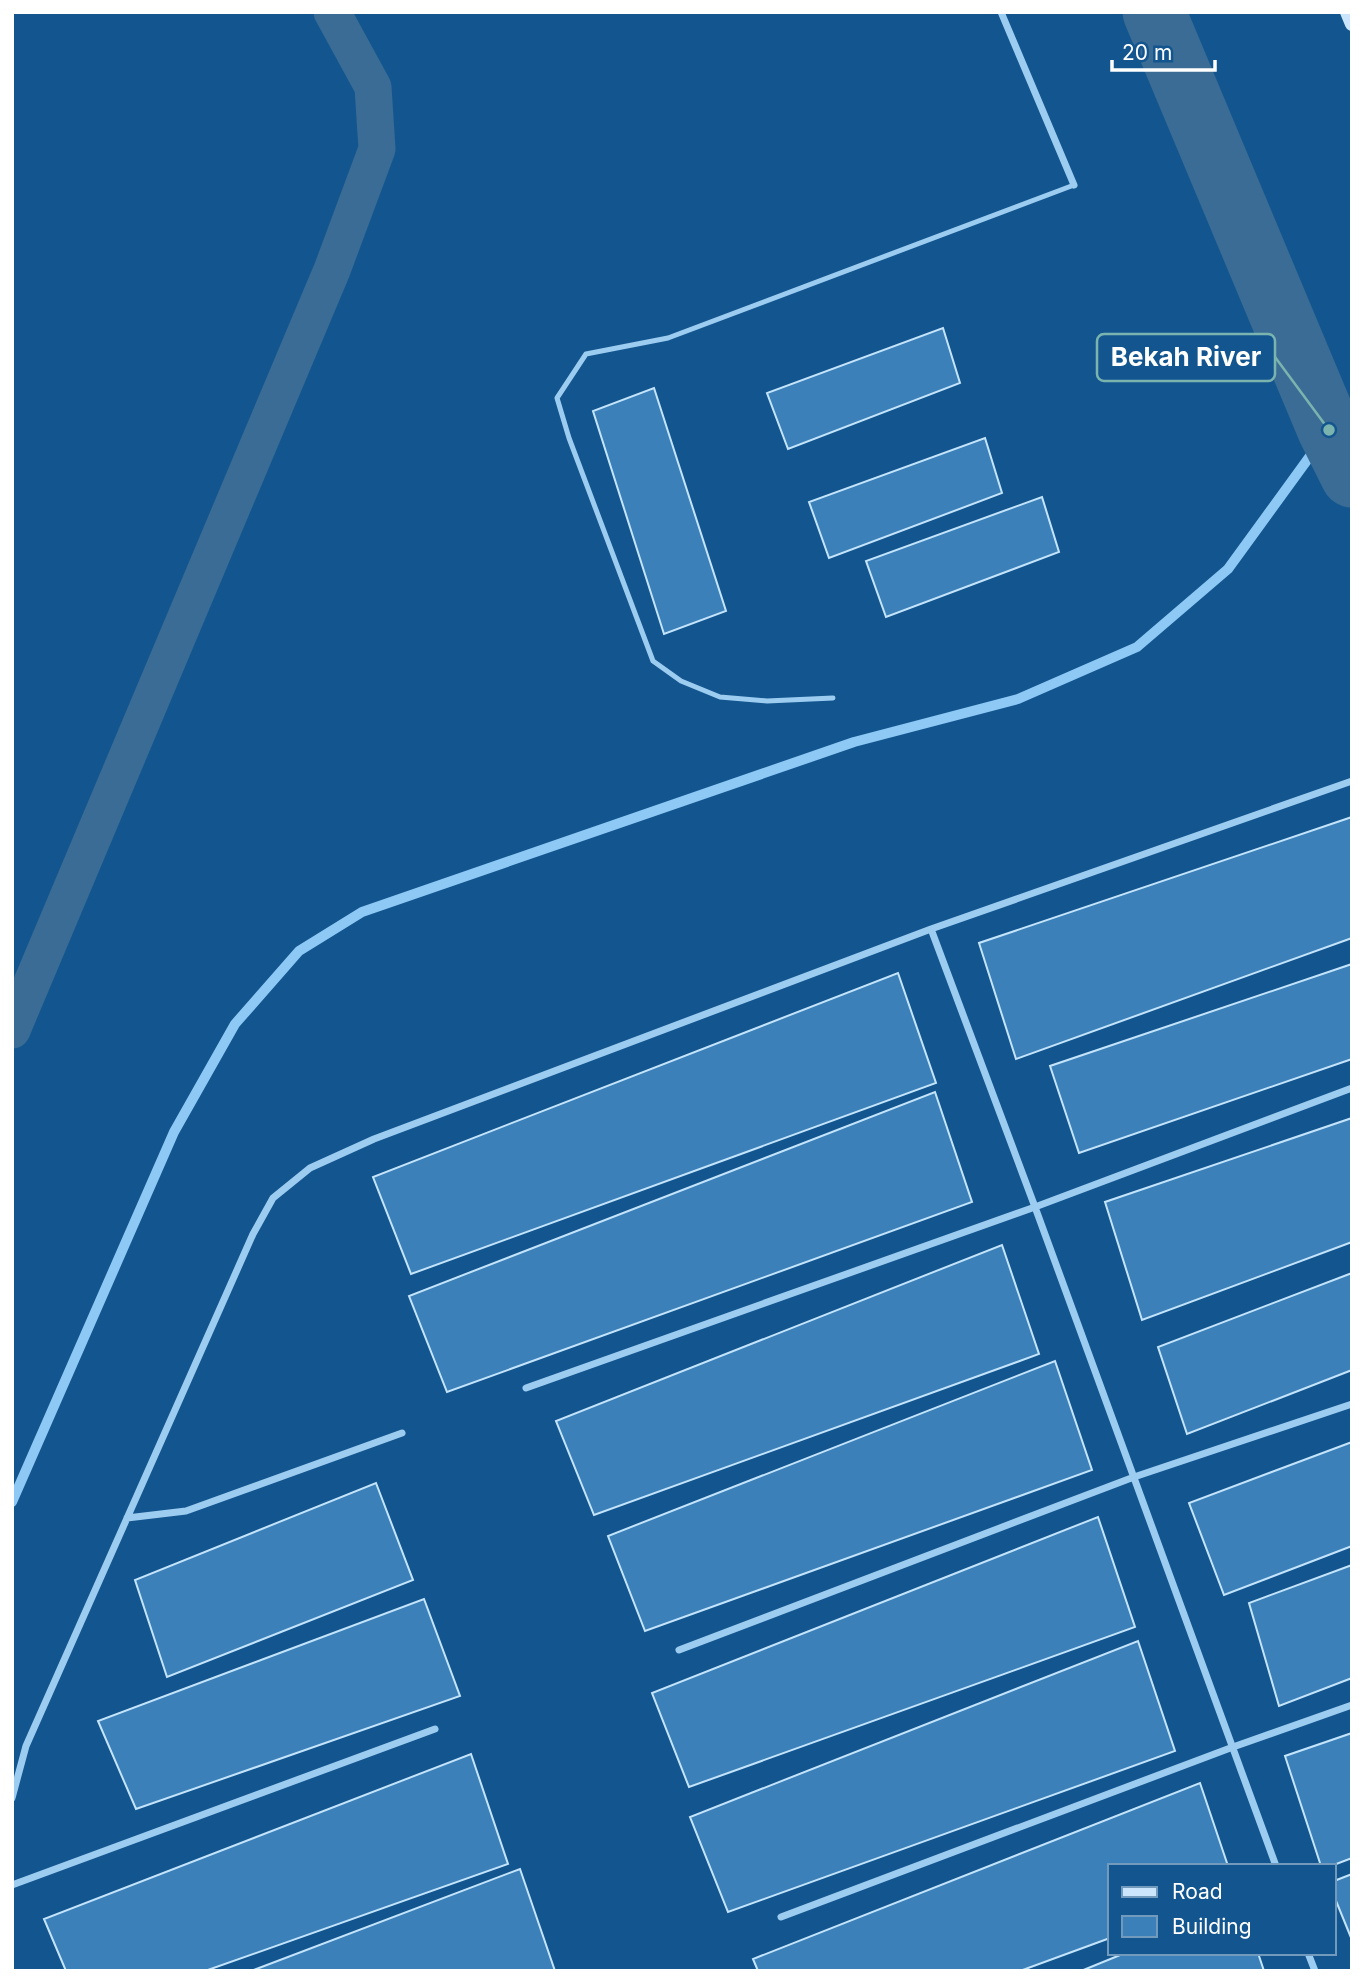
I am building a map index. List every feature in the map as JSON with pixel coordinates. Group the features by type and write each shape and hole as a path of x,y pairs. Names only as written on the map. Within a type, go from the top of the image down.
{"street":[{"path":"1001,12 1074,185"},
{"path":"1347,12 1352,24"},
{"path":"12,1798 26,1746 253,1234 273,1198 310,1168 374,1139 931,929 1352,781"},
{"path":"931,929 1275,1864"},
{"path":"526,1388 1035,1206 1352,1088"},
{"path":"679,1650 1134,1477 1352,1404"},
{"path":"127,1518 186,1511 402,1433"},
{"path":"781,1917 1352,1705"},
{"path":"12,1885 435,1729"}],"lane":[{"path":"833,698 767,701 720,697 681,681 653,660 569,438 557,398 586,354 668,338 1074,185"}],"building":[{"path":"943,328 960,383 788,449 767,393"},
{"path":"654,388 726,611 664,634 593,411"},
{"path":"985,438 1002,493 829,558 809,502"},
{"path":"1042,497 1059,552 886,617 866,561"},
{"path":"1352,817 1352,938 1016,1059 979,943"},
{"path":"1352,964 1352,1059 1079,1153 1050,1066"},
{"path":"898,973 936,1083 411,1274 373,1177"},
{"path":"935,1092 972,1202 447,1392 409,1296"},
{"path":"1352,1118 1352,1242 1142,1320 1105,1202"},
{"path":"1002,1245 1039,1354 594,1515 556,1421"},
{"path":"1352,1273 1352,1370 1187,1434 1158,1347"},
{"path":"1055,1361 1092,1470 645,1631 608,1536"},
{"path":"1352,1442 1352,1546 1224,1595 1189,1503"},
{"path":"376,1483 413,1580 167,1677 135,1580"},
{"path":"1098,1517 1135,1627 689,1787 652,1693"},
{"path":"1352,1565 1352,1678 1279,1706 1249,1603"},
{"path":"424,1599 460,1696 136,1809 98,1721"},
{"path":"1138,1641 1175,1751 728,1912 690,1817"},
{"path":"1352,1733 1352,1858 1336,1864 1320,1864 1285,1756"},
{"path":"471,1754 508,1864 205,1971 66,1971 44,1919"},
{"path":"1200,1783 1227,1864 1108,1864 1108,1939 1020,1971 758,1971 753,1959"},
{"path":"520,1869 555,1971 251,1971"},
{"path":"1352,1874 1352,1940 1336,1901 1336,1880"},
{"path":"1120,1955 1259,1955 1264,1971 1081,1971"}],"waterway":[{"path":"12,1030 332,270 377,149 373,87 332,12"},
{"path":"1154,12 1329,430 1352,476"},
{"path":"12,1502 174,1132 235,1024 299,951 362,912 854,742 1018,699 1137,647 1228,569 1329,430"}],"place":[{"name":"Bekah River","path":"1329,430"}]}
